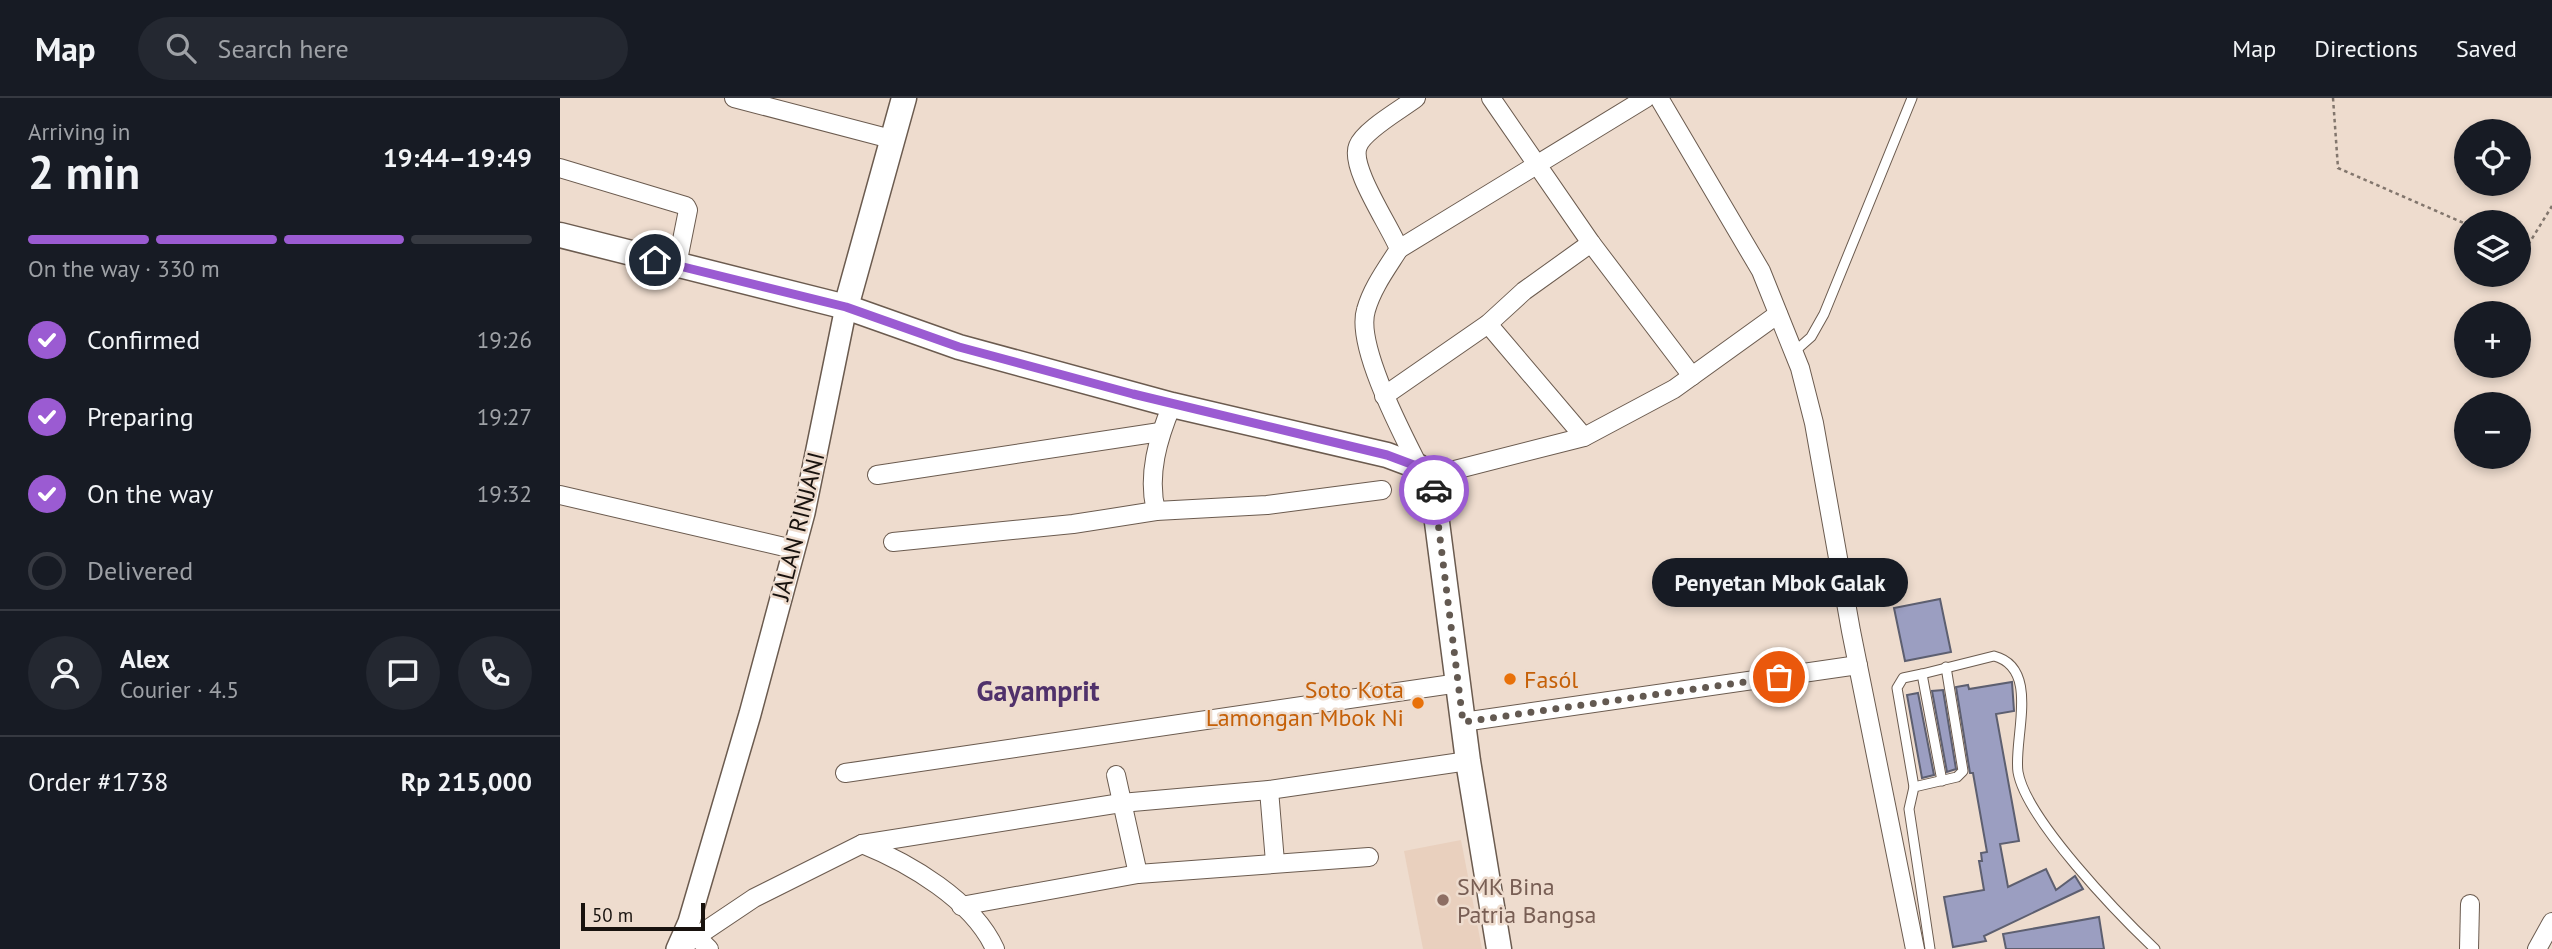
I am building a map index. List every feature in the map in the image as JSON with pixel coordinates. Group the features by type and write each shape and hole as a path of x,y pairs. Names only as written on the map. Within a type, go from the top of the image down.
{"main road":[{"name":"JALAN RINJANI","path":"846,307 904,98"},
{"path":"560,235 846,307 959,347 1172,405 1387,455 1425,472 1499,949"}],"street":[{"path":"734,98 891,139"},
{"path":"1399,249 1356,164 1357,146 1365,135 1416,98"},
{"path":"1491,98 1591,243 1692,376"},
{"path":"1646,98 1399,249 1380,279 1365,313 1366,335 1384,396 1425,472 1584,437 1674,389 1778,314"},
{"path":"1659,98 1761,271 1794,352 1814,423 1858,665 1915,949"},
{"path":"560,168 686,206 688,210 677,265"},
{"path":"1384,396 1488,324 1524,291 1591,243"},
{"name":"JALAN RINJANI","path":"677,949 689,922 750,715 804,513 846,307"},
{"path":"1488,324 1584,437"},
{"path":"1156,511 1152,486 1160,432 1172,405"},
{"path":"877,475 1160,432"},
{"path":"893,542 1073,524 1156,511 1268,505 1382,490"},
{"path":"560,495 793,550"},
{"path":"1463,722 1858,665"},
{"path":"845,773 1459,683"},
{"path":"677,949 754,898 862,844 1121,803 1269,790 1468,761"},
{"path":"1116,775 1139,874"},
{"path":"1269,790 1275,862"},
{"path":"862,844 893,857 946,890 992,948"},
{"path":"961,906 1139,874 1369,857"},
{"path":"2469,949 2470,904"},
{"path":"2537,949 2552,922"},
{"path":"695,935 709,949"}],"lane":[{"path":"1794,352 1811,337 1824,314 1912,98"},
{"path":"1930,949 1909,809 1914,787 1897,688 1903,678 1994,656 2002,658 2015,671 2023,716 2018,744 2018,772 2024,789 2046,826 2078,866 2155,949"},
{"path":"1914,787 1957,777 1963,768 1946,667"},
{"path":"1922,674 1942,781"}],"path":[{"path":"2333,98 2338,168 2454,219"},
{"path":"2531,240 2552,206"}],"shaded area":[{"name":"SMK Bina Patria Bangsa","path":"1461,840 1482,949 1423,949 1404,851"}],"building":[{"path":"1940,599 1951,652 1905,661 1894,608"},
{"path":"2012,682 2014,711 1996,714 2019,841 2000,844 2008,887 2046,869 2056,890 2075,876 2083,889 1984,936 1986,941 1953,947 1944,897 1984,890 1979,861 1982,861 1981,853 1987,852 1973,773 1970,773 1956,687 1968,685 1969,689"},
{"path":"1943,690 1956,769 1947,772 1932,691"},
{"path":"1918,693 1934,775 1922,778 1907,695"},
{"path":"2099,917 2104,949 2006,949 2003,934"}],"way so far":[{"path":"1434,490 1440,559 1463,722 1779,677"}],"place":[{"name":"Penyetan Mbok Galak","path":"1779,677"},
{"name":"Fasól","path":"1510,679"},
{"name":"Soto Kota Lamongan Mbok Ni","path":"1418,703"},
{"name":"SMK Bina Patria Bangsa","path":"1443,900"}],"district":[{"name":"Gayamprit","path":"1038,690"}],"route":[{"path":"655,260 846,307 959,347 1133,394 1387,455 1419,467 1431,476 1434,490"}]}
